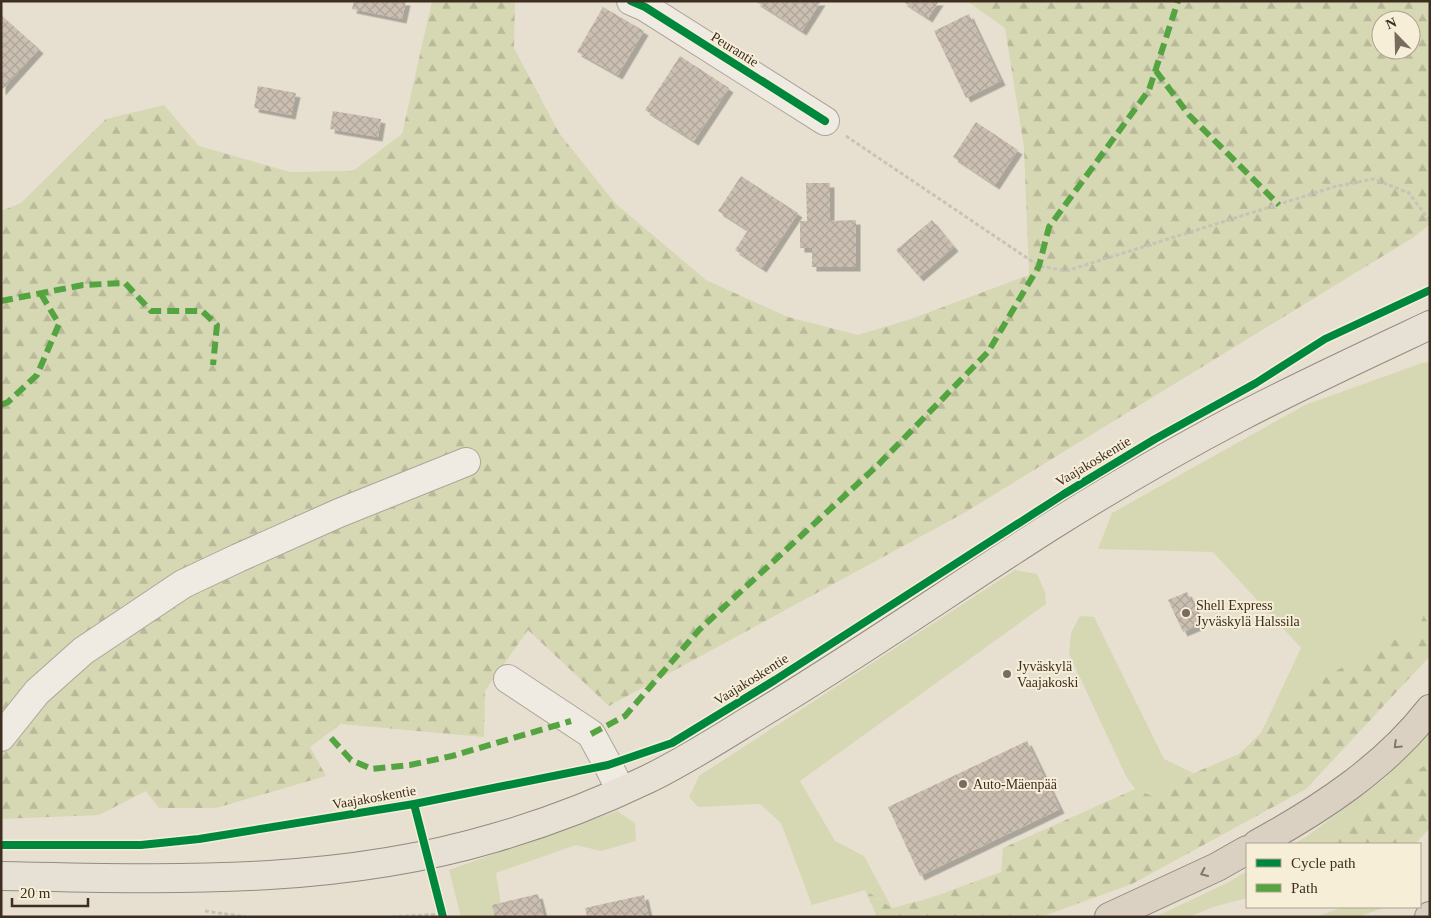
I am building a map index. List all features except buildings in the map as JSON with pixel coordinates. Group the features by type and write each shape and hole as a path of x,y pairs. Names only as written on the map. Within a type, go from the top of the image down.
{"highway":[{"path":"1259,843 1299,821 1367,773 1418,725 1430,709"},
{"path":"1109,917 1217,867 1246,851"}],"main road":[{"path":"1,876 200,879 298,874 368,865 437,853 493,839 556,818 621,791 682,761 790,696 1049,527 1141,472 1237,418 1335,369 1430,325"},
{"path":"1335,369 1430,344"}],"street":[{"name":"Peurantie","path":"631,1 645,6 825,121"},
{"path":"1,737 37,692 83,651 183,584 339,513 466,462"},
{"path":"508,678 591,734 621,791"}],"path":[{"path":"825,121 1039,266 1066,271 1337,186 1374,179 1409,193 1430,221"},
{"path":"205,911 246,917"},
{"path":"392,917 442,912"}],"green space":[{"path":"432,1 515,1 514,48 559,133 615,203 706,280 788,317 858,335 911,319 1029,275 1024,147 1005,28 967,1 1430,1 1430,224 1414,237 964,513 609,706 528,630 485,691 484,737 341,724 310,747 326,776 216,808 159,808 146,791 99,815 1,819 1,211 21,203 106,119 164,105 199,146 290,172 353,171 402,134"},
{"path":"1430,362 1430,602 1411,644 1392,639 1311,685 1261,733 1301,648 1213,552 1098,549 1112,513 1305,405 1422,363"},
{"path":"1015,570 1037,574 1045,592 1046,604 800,781 835,841 864,856 892,908 865,890 812,905 781,823 760,804 698,807 689,797 699,776"},
{"path":"1430,602 1430,656 1306,789 1132,884 1041,917 877,917 865,890 892,908 930,898 1001,872 1003,848 1135,789 1152,796 1175,781 1239,754 1311,685 1392,639 1411,643"},
{"path":"1080,616 1094,617 1164,759 1193,773 1175,781 1152,796 1135,789 1126,776 1069,654 1071,633"},
{"path":"1430,732 1430,761 1327,843 1295,843 1306,837 1383,780"},
{"path":"1430,761 1430,828 1416,843 1327,843"},
{"path":"617,811 635,823 636,841 601,851 576,845 496,873 501,903 493,905 495,917 461,917 449,870"},
{"path":"1246,872 1246,898 1213,907 1189,917 1155,917 1227,883"},
{"path":"1340,908 1383,908 1358,917 1316,917"}],"marked path":[{"path":"591,734 625,716 699,630 878,465 988,352 1039,266 1049,227 1149,90 1178,1"},
{"path":"1156,71 1189,115 1279,205"},
{"path":"1,301 83,285 125,283 151,311 202,311 217,325 213,365"},
{"path":"1,405 8,402 37,375 59,324 41,294"},
{"path":"331,738 351,760 372,769 410,765 452,756 571,721"}],"cycle path":[{"path":"631,1 645,7 825,121"},
{"name":"Vaajakoskentie","path":"1,845 141,845 199,839 414,804 608,765 672,743 775,680 1064,494 1155,439 1256,383 1325,339 1430,290"},
{"name":"Vaajakoskentie","path":"414,804 443,917"}],"place":[{"name":"Shell Express Jyväskylä Halssila","path":"1186,613"},
{"name":"Jyväskylä Vaajakoski","path":"1007,674"},
{"name":"Auto-Mäenpää","path":"963,784"}]}
